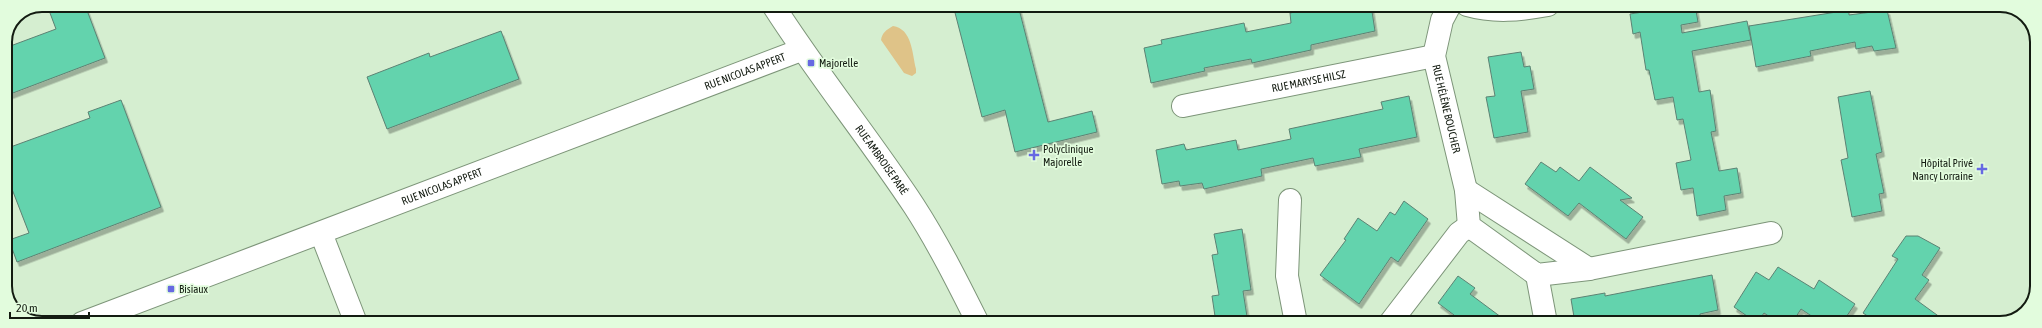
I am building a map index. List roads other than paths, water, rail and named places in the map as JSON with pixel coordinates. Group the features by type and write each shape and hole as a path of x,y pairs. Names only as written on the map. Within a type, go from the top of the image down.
{"street":[{"name":"RUE AMBROISE PARÉ","path":"777,12 801,50 914,206 948,263 974,316"},
{"name":"RUE HÉLÈNE BOUCHER","path":"1446,12 1442,20 1434,56 1466,190 1469,226"},
{"name":"RUE NICOLAS APPERT","path":"101,316 801,50"},
{"name":"RUE MARYSE HILSZ","path":"1183,106 1434,56"},
{"path":"1466,190 1589,269"},
{"path":"1290,200 1287,276 1295,316"},
{"path":"1395,316 1459,233 1469,226 1537,275 1589,269 1771,233"},
{"path":"321,233 353,316"},
{"path":"1537,275 1545,316"}],"place":[{"name":"Majorelle","path":"811,63"},
{"name":"Polyclinique Majorelle","path":"1034,155"},
{"name":"Hôpital Privé Nancy Lorraine","path":"1982,169"},
{"name":"Bisiaux","path":"171,289"}]}
